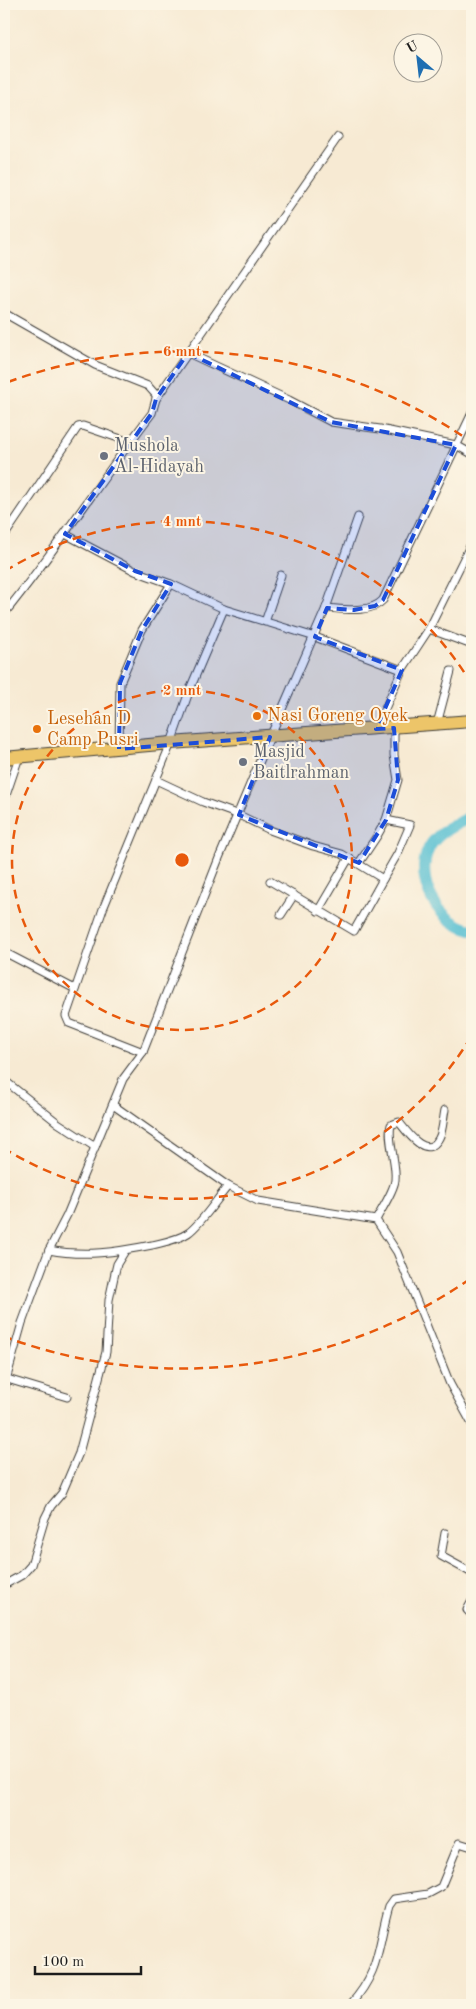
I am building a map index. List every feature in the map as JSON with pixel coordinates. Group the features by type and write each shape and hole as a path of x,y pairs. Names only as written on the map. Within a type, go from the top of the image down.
{"highway":[{"path":"4,758 171,743 472,721"}],"street":[{"path":"4,614 65,534 152,413 156,399 338,137"},
{"path":"4,313 96,365 148,386 156,399"},
{"path":"188,353 289,400 331,422 380,429 456,445 472,454"},
{"path":"326,608 354,610 375,606 383,600 472,413"},
{"path":"7,532 78,427 83,426 130,442"},
{"path":"4,1395 5,1379 22,1323 49,1250 67,1215 123,1079 143,1052 219,858 315,637 358,518"},
{"path":"65,534 135,571 171,584 224,610 315,637 402,670"},
{"path":"376,729 402,670 429,629 472,542"},
{"path":"265,622 281,575"},
{"path":"119,748 120,684 142,630 171,584"},
{"path":"143,1052 69,1022 66,1016 103,909 171,743 190,689 224,610"},
{"path":"429,629 472,645"},
{"path":"437,724 451,671"},
{"path":"359,863 386,820 398,780 394,755 394,728"},
{"path":"4,801 19,757"},
{"path":"156,780 203,802 239,815 290,838 349,858 383,879"},
{"path":"270,881 354,931 398,853 410,825 386,820"},
{"path":"318,911 349,858"},
{"path":"281,915 294,895"},
{"path":"4,952 75,990"},
{"path":"4,1080 58,1123 95,1147"},
{"path":"113,1105 228,1186 258,1200 376,1220 386,1232 397,1252 450,1384 472,1424"},
{"path":"376,1220 395,1182 393,1152 389,1131 391,1125 399,1122 415,1141 423,1146 430,1146 438,1139 445,1110"},
{"path":"49,1250 68,1254 98,1254 125,1251 165,1242 188,1234 200,1222 228,1186"},
{"path":"4,1585 22,1575 31,1565 45,1518 62,1493 79,1453 106,1352 109,1300 114,1277 117,1264 125,1251"},
{"path":"5,1379 67,1397"},
{"path":"445,1533 441,1556 472,1573"},
{"path":"472,1601 467,1610 472,1615"},
{"path":"350,2005 370,1979 375,1967 389,1906 394,1899 428,1894 442,1887 459,1843 472,1847"}],"highlighted area":[{"path":"188,353 331,422 456,445 383,600 375,606 354,610 327,608 315,637 402,670 376,729 394,728 398,780 386,820 359,863 239,815 270,737 119,749 120,683 142,630 171,584 135,571 65,534 152,413 156,399"}],"waterway":[{"path":"472,816 437,837 429,848 425,860 424,873 432,899 440,910 460,926 472,930"}],"place":[{"name":"Mushola Al-Hidayah","path":"104,456"},
{"name":"Nasi Goreng Oyek","path":"257,716"},
{"name":"Lesehan D Camp Pusri","path":"37,729"},
{"name":"Masjid Baitlrahman","path":"243,762"}]}
